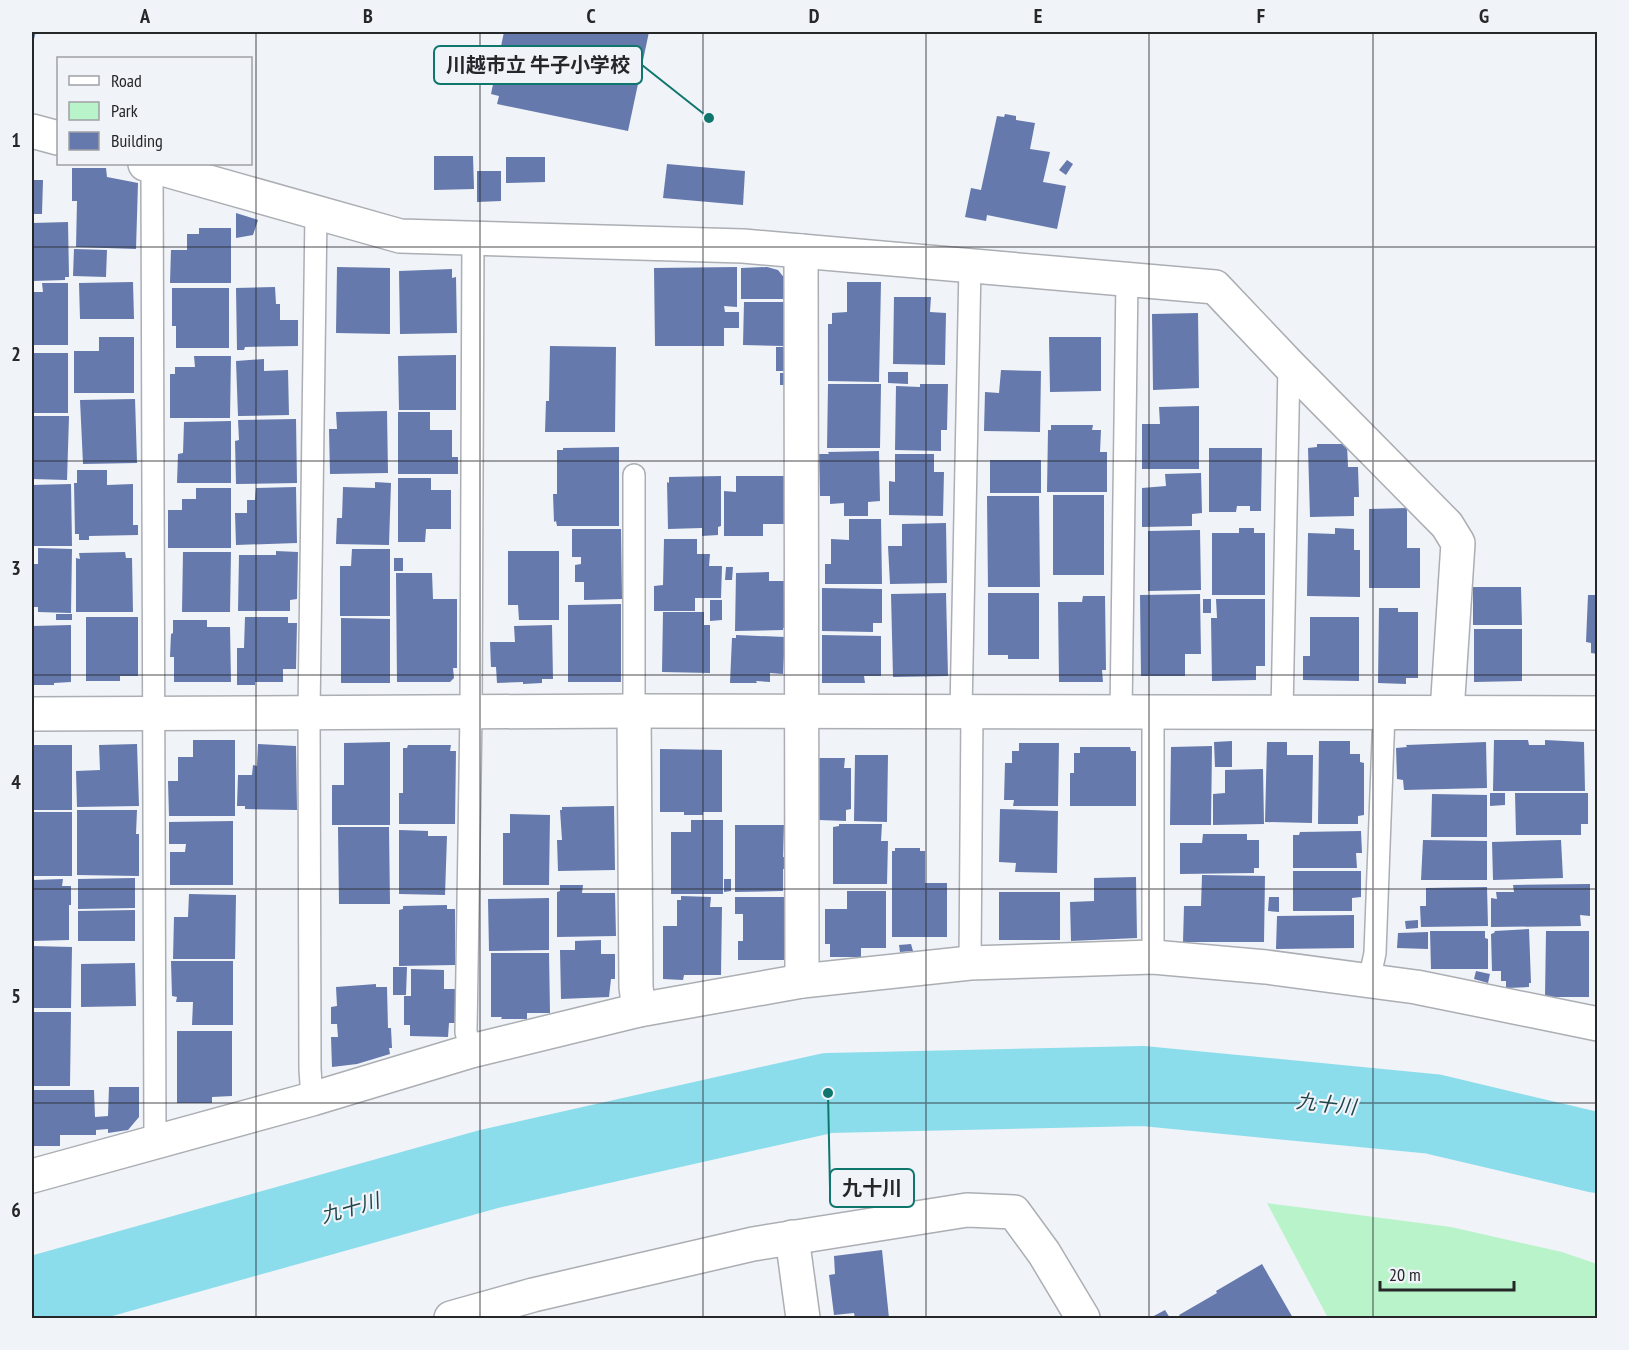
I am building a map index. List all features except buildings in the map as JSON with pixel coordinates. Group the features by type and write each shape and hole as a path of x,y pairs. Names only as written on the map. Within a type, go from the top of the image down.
{"street":[{"path":"32,130 57,138"},
{"path":"149,165 400,236 743,246 1215,287 1447,525 1458,543 1447,712"},
{"path":"801,251 801,981"},
{"path":"32,714 634,711 1598,713"},
{"path":"634,711 636,987 639,1010"},
{"path":"32,1176 312,1099 471,1051 639,1010 801,981 970,963 1153,957 1266,967 1416,987 1598,1024"},
{"path":"451,1318 533,1295 753,1244 967,1210 1014,1212 1044,1253 1083,1318"},
{"path":"792,1237 803,1318"}],"lane":[{"path":"149,165 155,1142"},
{"path":"312,1099 309,712 316,213"},
{"path":"471,1051 466,1032 471,712 473,238"},
{"path":"970,266 967,711 970,963"},
{"path":"1127,279 1137,712 1153,957"},
{"path":"1282,712 1289,364"},
{"path":"634,475 634,711"},
{"path":"1369,981 1375,953 1384,713"}],"green space":[{"path":"1267,1203 1451,1227 1562,1252 1597,1264 1597,1318 1332,1318 1327,1316"}],"waterway":[{"name":"九十川","path":"32,1297 489,1169 828,1093 1143,1086 1433,1114 1598,1153"}],"place":[{"name":"川越市立 牛子小学校","path":"709,118"},
{"name":"九十川","path":"828,1093"}]}
